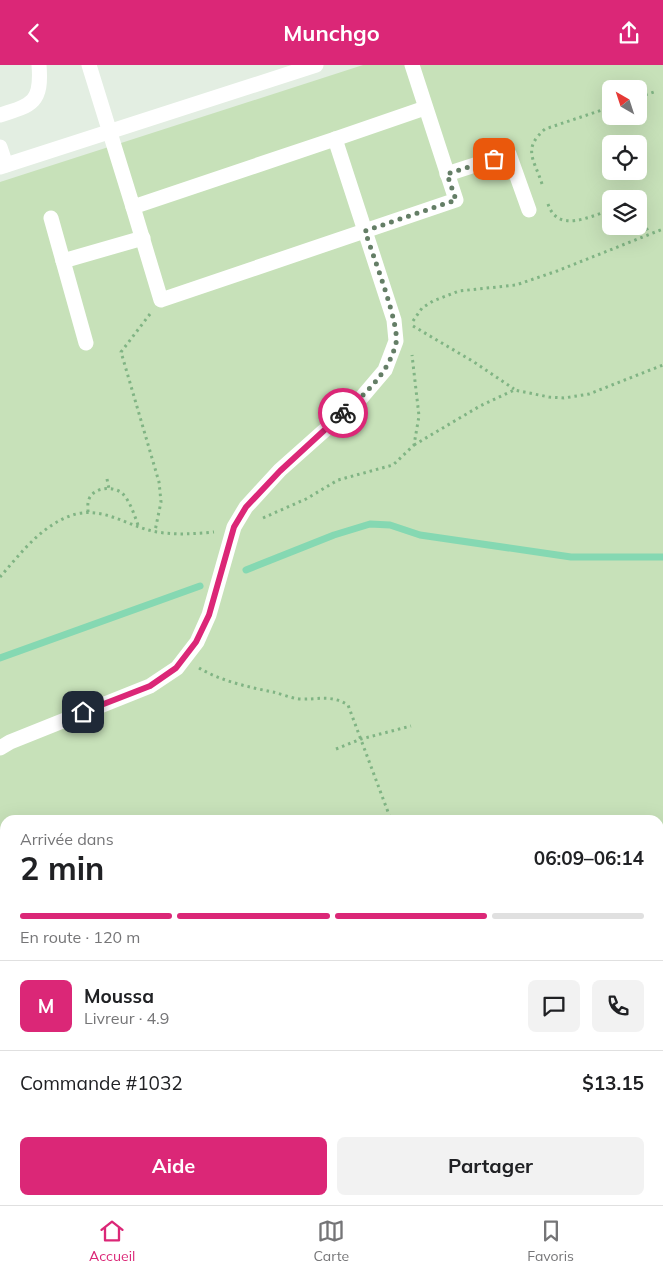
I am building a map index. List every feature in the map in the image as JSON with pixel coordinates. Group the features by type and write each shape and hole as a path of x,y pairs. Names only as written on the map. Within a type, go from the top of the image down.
{"street":[{"path":"0,115 23,107 34,100 39,93 41,81 39,65"},
{"path":"89,65 162,300 456,200 412,65"},
{"path":"0,147 3,166 285,70 316,65"},
{"path":"133,207 425,108"},
{"path":"0,748 10,742 150,686 176,668 196,642 209,615 234,527 246,507 280,471 362,397 385,370 396,341 394,320 335,139"},
{"path":"447,174 510,154 529,210"},
{"path":"51,218 86,343"},
{"path":"64,261 143,237"}],"path":[{"path":"648,94 657,91"},
{"path":"543,186 531,152 536,136 545,129 602,110"},
{"path":"547,201 553,215 560,220 578,221 602,213"},
{"path":"647,229 649,234"},
{"path":"663,229 557,271 516,285 459,291 433,301 422,308 414,318 412,327 474,362 514,390 549,397 589,394 663,365"},
{"path":"155,531 161,502 159,482 121,352 162,300"},
{"path":"411,348 419,416 414,445"},
{"path":"257,521 306,499 338,480 393,465 414,445 480,406 514,390"},
{"path":"107,479 110,489"},
{"path":"88,513 90,497 96,491 110,489 119,491 127,498 138,525"},
{"path":"0,577 28,544 39,535 74,515 88,513 122,519 155,531 183,535 215,532"},
{"path":"184,658 207,673 243,685 300,699 324,697 340,700 348,705 389,815"},
{"path":"336,749 360,739 411,726"}],"green space":[{"path":"363,65 663,65 663,815 0,815 0,182"}],"waterway":[{"path":"246,570 334,535 370,524 390,525 420,535 571,557 663,557"},
{"path":"0,658 200,586"}],"way so far":[{"path":"343,413 362,397 385,370 396,341 394,320 365,231 456,200 447,174 494,159"}],"route":[{"path":"83,712 150,686 176,668 196,642 209,615 234,527 246,507 280,471 343,413"}]}
